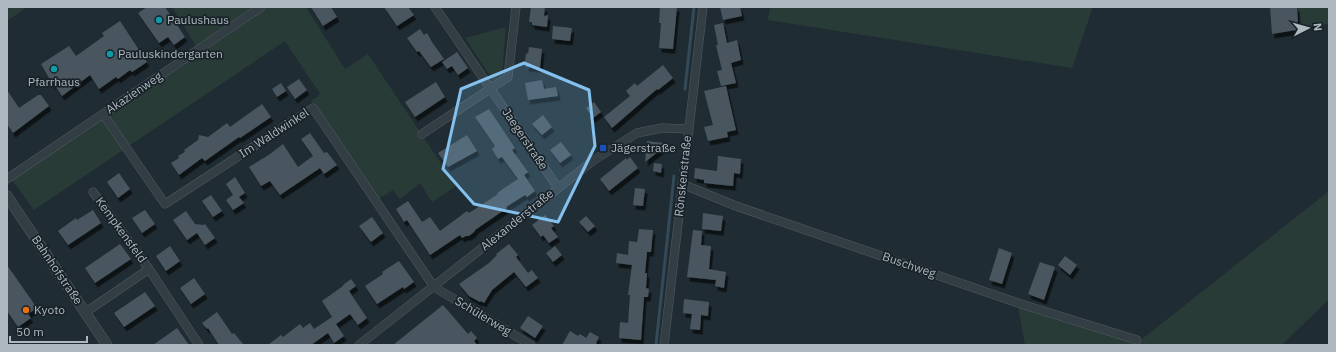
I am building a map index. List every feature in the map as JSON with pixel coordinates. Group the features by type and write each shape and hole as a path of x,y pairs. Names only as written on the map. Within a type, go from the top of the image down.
{"street":[{"name":"Akazienweg","path":"7,179 262,7"},
{"name":"Jaegerstraße","path":"435,7 558,188"},
{"path":"422,134 491,90 508,77 516,7"},
{"name":"Rönskenstraße","path":"664,345 703,7"},
{"name":"Im Waldwinkel","path":"103,114 165,204 313,108 434,287"},
{"name":"Alexanderstraße","path":"360,345 594,160 637,133 662,128 689,129"},
{"name":"Buschweg","path":"682,184 736,206 1020,304 1137,340"},
{"name":"Kempkensfeld","path":"94,192 149,269 200,345"},
{"name":"Bahnhofstraße","path":"7,196 107,345"},
{"name":"Kempkensfeld","path":"86,312 149,269"},
{"name":"Schülerweg","path":"434,287 532,345"}],"highlighted area":[{"path":"524,63 589,90 595,146 558,222 474,204 443,169 461,89"}],"green space":[{"path":"7,7 27,7 7,21"},
{"path":"172,7 306,7 345,69 368,54 456,186 432,202 420,183 400,199 393,190 377,200 311,101 320,94 285,41 34,210 10,177 198,49"},
{"path":"770,7 1093,7 1072,68 768,20"},
{"path":"1298,7 1329,7 1329,24 1300,27"},
{"path":"506,27 502,74 493,80 465,38"},
{"path":"1329,191 1329,299 1282,345 1025,345 1018,307 1137,343"}],"building":[{"name":"Paulushaus","path":"147,7 165,7 185,37 174,45 168,37 159,43 138,13"},
{"path":"311,7 331,7 337,17 323,26"},
{"path":"384,7 408,7 414,15 397,26"},
{"path":"531,7 545,7 544,16 548,15 547,27 532,25 532,22 529,22"},
{"path":"660,7 677,7 673,49 659,48 661,23 659,23"},
{"path":"720,7 740,7 742,16 723,20"},
{"path":"1270,7 1297,7 1298,22 1295,23 1296,30 1272,34"},
{"name":"Pauluskindergarten","path":"120,21 147,62 132,72 130,70 118,79 116,77 99,89 90,75 62,96 54,84 53,85 41,64 69,46 76,56 104,36 102,33"},
{"path":"723,23 727,43 737,40 741,60 731,63 736,83 721,86 717,71 722,70 716,45 718,45 714,25"},
{"path":"553,26 572,28 570,41 552,39"},
{"path":"420,29 424,35 427,33 444,59 431,67 419,51 417,52 407,38"},
{"path":"529,47 542,49 540,68 526,67 526,53 528,54"},
{"path":"457,52 468,68 458,75 452,66 447,69 442,62"},
{"path":"663,65 673,78 658,90 657,89 612,128 604,117 630,96 626,91 635,83 637,86"},
{"path":"299,79 307,90 295,99 287,87"},
{"path":"542,80 544,89 556,87 558,96 528,100 525,83"},
{"path":"436,82 445,97 415,117 405,102"},
{"path":"281,83 286,91 277,97 272,89"},
{"path":"726,86 736,130 727,132 728,137 708,141 704,127 713,125 704,91"},
{"path":"7,90 19,108 38,95 41,95 49,106 13,133 7,124"},
{"path":"594,102 601,112 593,118 586,108"},
{"path":"262,104 271,117 205,161 202,158 179,175 171,163 185,152 184,150 198,140 199,135 208,137 227,123 230,127"},
{"path":"489,109 515,148 512,150 528,172 524,175 535,191 527,197 525,195 506,207 507,208 475,230 469,236 462,238 460,235 430,255 407,220 404,222 396,209 408,201 422,222 430,217 440,231 467,211 469,213 518,179 502,157 498,159 492,149 495,146 475,117"},
{"path":"543,115 552,127 542,135 532,124"},
{"path":"310,133 324,153 327,152 337,165 324,174 320,168 280,195 270,181 261,186 249,167 283,144 298,167 313,156 301,139"},
{"path":"467,135 477,151 448,167 438,153"},
{"path":"647,141 663,143 663,148 645,162"},
{"path":"561,142 571,155 560,163 550,150"},
{"path":"718,156 741,159 740,174 734,173 733,186 704,183 704,180 694,178 695,168 717,171"},
{"path":"630,157 638,168 609,191 600,179 626,158 627,160"},
{"path":"654,163 662,164 661,173 653,171"},
{"path":"119,173 130,189 118,198 107,182"},
{"path":"235,177 245,193 239,197 244,203 233,210 226,200 233,195 226,184"},
{"path":"635,188 645,189 643,206 633,205"},
{"path":"211,195 222,211 213,217 202,201"},
{"path":"93,210 101,223 68,245 58,231 76,218 77,220"},
{"path":"145,210 155,224 142,233 132,218"},
{"path":"186,211 195,224 205,224 215,238 205,245 197,233 187,240 173,220"},
{"path":"703,213 723,216 721,231 702,229"},
{"path":"545,215 554,226 551,228 558,237 549,243 543,235 541,237 532,225"},
{"path":"586,216 595,226 588,232 579,222"},
{"path":"372,217 383,233 371,242 359,226"},
{"path":"639,229 653,230 651,252 647,252 645,273 647,273 646,288 649,289 648,297 644,297 641,340 619,338 620,322 628,323 630,295 628,295 632,265 616,263 617,253 628,255 629,241 637,242"},
{"path":"693,230 702,231 701,245 711,246 709,269 726,272 724,288 715,286 716,280 687,277"},
{"path":"120,244 131,259 95,283 85,268"},
{"path":"509,244 518,255 516,257 528,273 532,270 538,278 526,287 514,272 492,290 484,303 469,296 459,284 489,263 497,255 496,254"},
{"path":"170,246 180,261 166,271 156,256"},
{"path":"555,246 562,255 553,262 546,253"},
{"path":"999,248 1012,253 1002,284 989,280"},
{"path":"1065,256 1077,265 1070,275 1058,265"},
{"path":"399,261 414,282 404,289 403,287 377,304 365,286 383,274 382,272"},
{"path":"1040,262 1055,267 1044,300 1028,294"},
{"path":"7,265 37,308 28,314 31,318 18,327 7,311"},
{"path":"194,278 205,294 191,304 180,288"},
{"path":"351,279 356,286 349,291 367,318 358,325 350,314 336,324 344,336 334,343 328,333 311,345 268,345 281,335 283,337 300,324 303,328 310,323 314,329 332,317 322,301"},
{"path":"145,292 155,306 124,327 114,313"},
{"path":"684,299 709,302 708,316 701,315 700,330 690,329 692,314 683,313"},
{"path":"443,305 468,334 471,331 477,338 474,341 477,345 393,345"},
{"path":"217,312 232,334 234,333 244,345 219,345 208,328 207,329 202,323"},
{"path":"528,316 543,326 535,338 520,328"},
{"path":"177,328 189,345 153,345"},
{"path":"570,331 578,336 580,334 586,338 590,332 599,337 596,343 598,345 562,345"}],"waterway":[{"path":"685,89 694,7"},
{"path":"656,345 674,176"}],"place":[{"name":"Paulushaus","path":"159,20"},
{"name":"Pauluskindergarten","path":"110,54"},
{"name":"Pfarrhaus","path":"54,69"},
{"name":"Jägerstraße","path":"603,148"},
{"name":"Kyoto","path":"26,310"}]}
